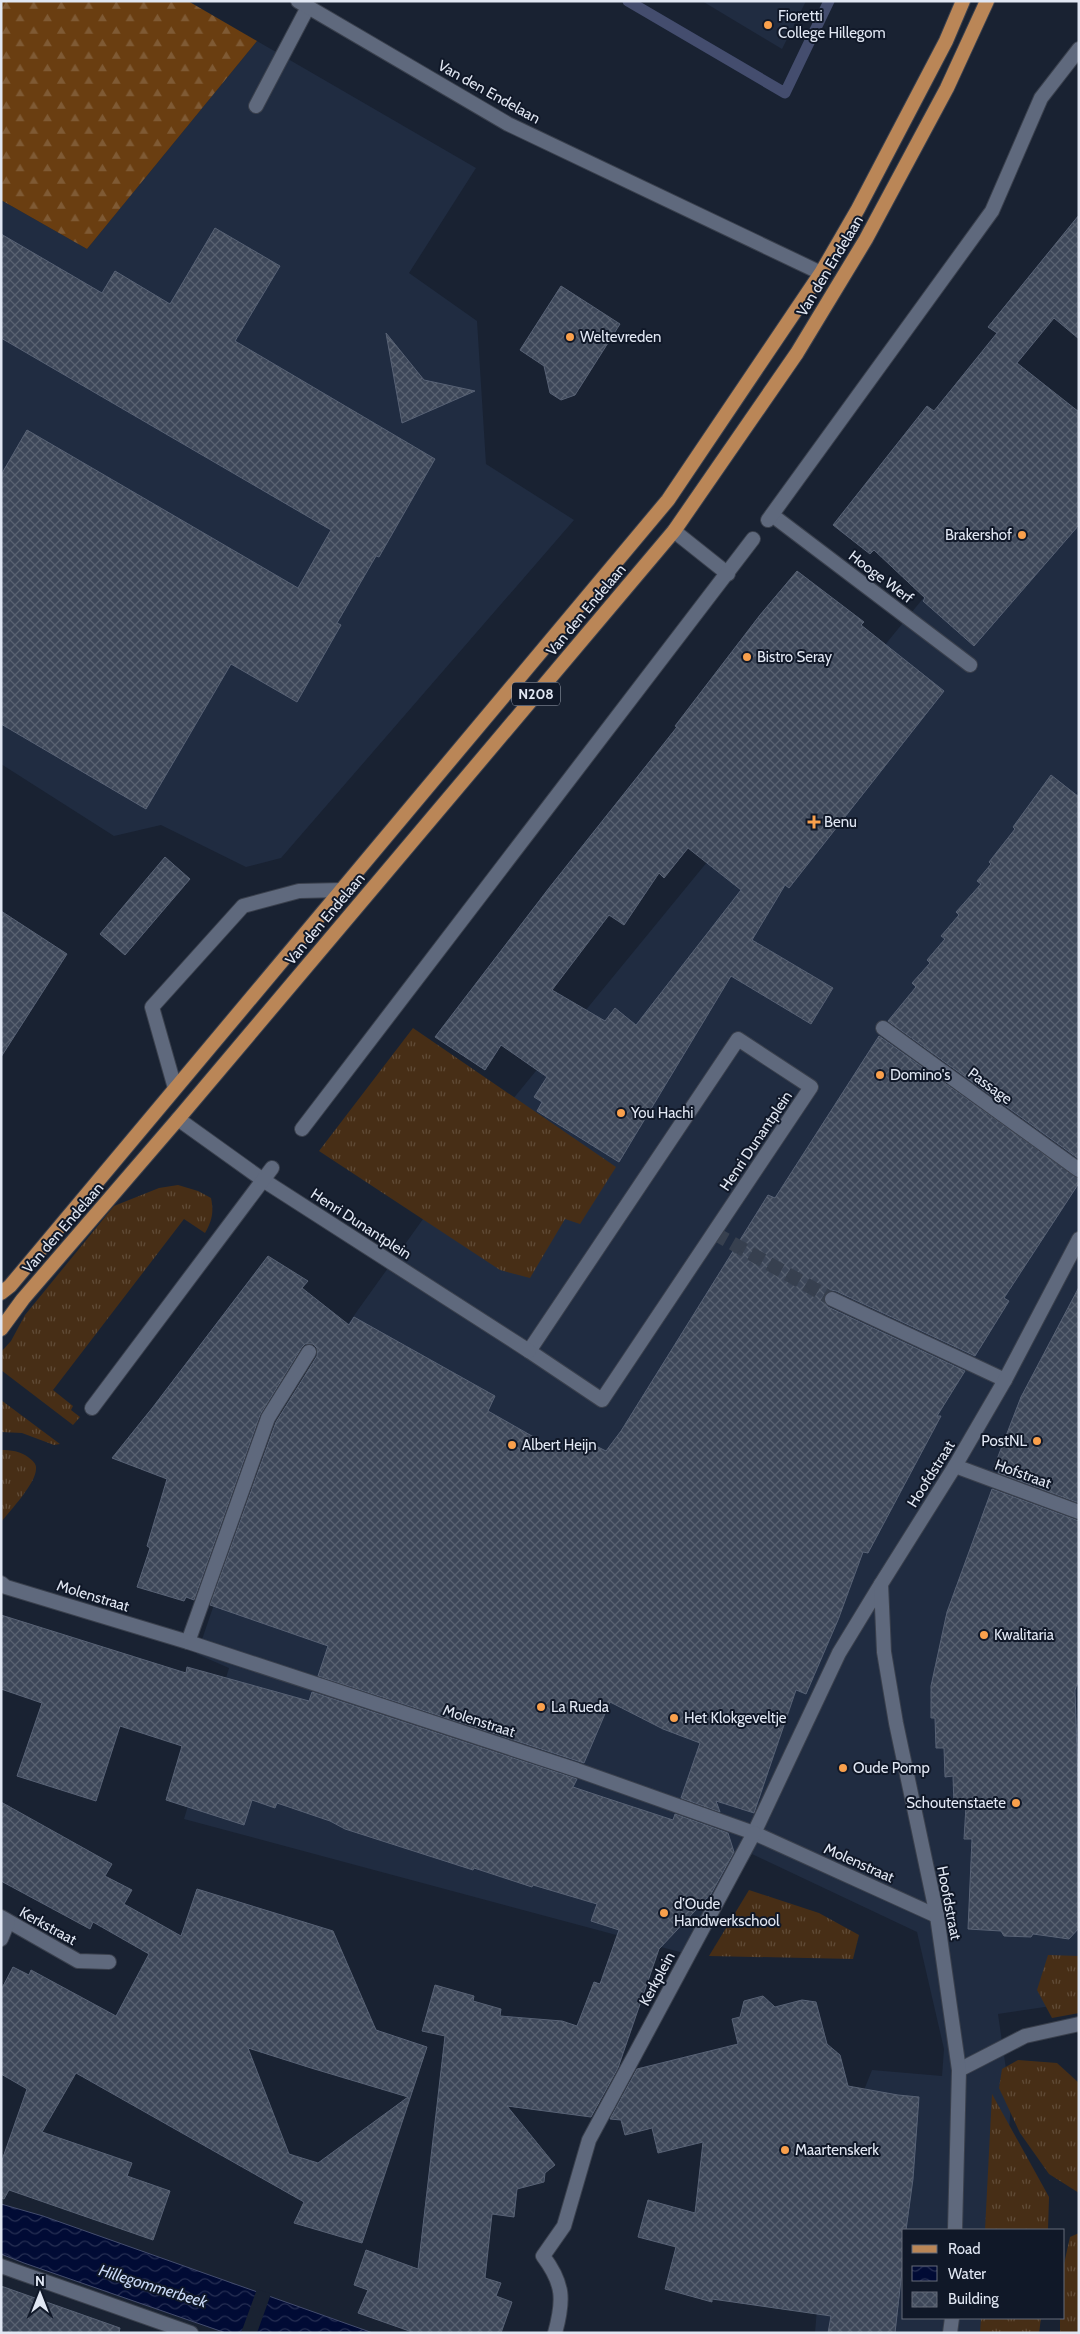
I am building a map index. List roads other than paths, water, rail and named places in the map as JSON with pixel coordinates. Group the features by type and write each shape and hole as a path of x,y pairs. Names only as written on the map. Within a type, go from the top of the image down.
{"main road":[{"name":"Van den Endelaan","path":"1,1293 10,1286 668,500 821,272 863,200 946,41 963,1"},
{"name":"Van den Endelaan","path":"1,1329 23,1299 178,1119 674,530 797,353 866,239 947,88 987,1"}],"street":[{"name":"Van den Endelaan","path":"256,106 303,4 508,124 821,272"},
{"name":"Hooge Werf","path":"970,665 770,517 992,211 1041,98 1079,49"},
{"path":"674,530 728,574"},
{"path":"302,1129 753,539"},
{"name":"Van den Endelaan","path":"175,1088 152,1007 244,906 299,891 342,890"},
{"name":"Passage","path":"883,1028 1079,1170"},
{"name":"Henri Dunantplein","path":"178,1119 263,1180 602,1400 812,1087 738,1039 529,1351"},
{"path":"92,1408 272,1168"},
{"name":"Hoofdstraat","path":"754,1833 839,1653 956,1466 1005,1380 1079,1238"},
{"path":"832,1299 1005,1380"},
{"path":"188,1642 268,1418 309,1352"},
{"name":"Hofstraat","path":"956,1466 1079,1512"},
{"name":"Molenstraat","path":"1,1583 6,1587 188,1642 577,1770 754,1833 936,1916"},
{"name":"Hoofdstraat","path":"881,1584 884,1652 896,1723 936,1916 959,2070 955,2229"},
{"name":"Kerkplein","path":"555,2333 562,2308 561,2289 555,2272 543,2256 564,2226 589,2140 754,1833"},
{"path":"1,1939 5,1920"},
{"name":"Kerkstraat","path":"5,1920 78,1961 109,1962"},
{"path":"959,2070 1026,2036 1079,2024"},
{"path":"1,2266 191,2333"},
{"path":"950,2333 952,2319"}],"water":[{"name":"Hillegommerbeek","path":"1,2204 43,2216 373,2333 226,2333 24,2263 1,2254"}],"waterway":[{"path":"628,1 785,93 829,1"}],"tunnel":[{"path":"714,1233 832,1299"}],"place":[{"name":"Fioretti College Hillegom","path":"768,25"},
{"name":"Weltevreden","path":"570,337"},
{"name":"Brakershof","path":"1022,535"},
{"name":"Bistro Seray","path":"747,657"},
{"name":"Benu","path":"814,822"},
{"name":"Domino's","path":"880,1075"},
{"name":"You Hachi","path":"621,1113"},
{"name":"PostNL","path":"1037,1441"},
{"name":"Albert Heijn","path":"512,1445"},
{"name":"Kwalitaria","path":"984,1635"},
{"name":"La Rueda","path":"541,1707"},
{"name":"Het Klokgeveltje","path":"674,1718"},
{"name":"Oude Pomp","path":"843,1768"},
{"name":"Schoutenstaete","path":"1016,1803"},
{"name":"d’Oude Handwerkschool","path":"664,1913"},
{"name":"Maartenskerk","path":"785,2150"}]}
